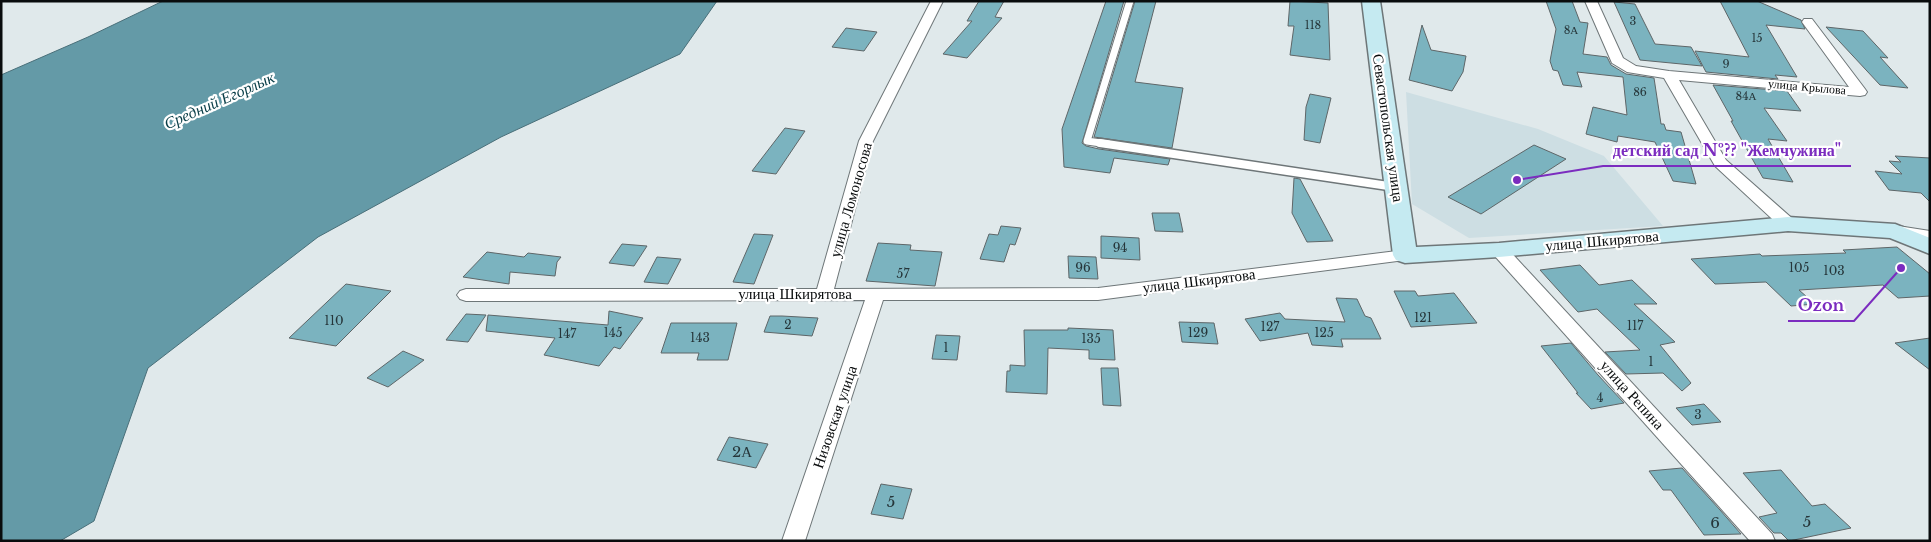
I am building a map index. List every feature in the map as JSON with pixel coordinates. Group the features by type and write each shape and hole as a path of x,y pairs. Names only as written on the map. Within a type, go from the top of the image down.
{"street":[{"name":"улица Ломоносова","path":"824,294 866,141 937,1"},
{"name":"Севастопольская улица","path":"1370,1 1405,255"},
{"name":"улица Крылова","path":"1591,1 1617,60 1632,69 1669,75 1860,92 1808,22"},
{"path":"1669,75 1720,163 1788,224"},
{"name":"улица Шкирятова","path":"466,295 1098,294 1405,255 1499,250 1788,224 1895,231 1930,236"},
{"path":"1895,231 1930,248"},
{"name":"улица Репина","path":"1499,250 1764,541"},
{"name":"Низовская улица","path":"793,541 876,294"}],"lane":[{"path":"1130,1 1087,141 1396,187"}],"shaded area":[{"path":"1406,92 1538,129 1604,156 1663,226 1469,238 1412,204"}],"water":[{"name":"Средний Егорлык","path":"163,1 717,1 680,54 501,137 318,237 148,368 94,521 60,541 1,541 1,75 88,37"}],"building":[{"path":"979,1 1004,1 995,17 1002,18 967,58 943,54 972,21 967,21"},
{"path":"1106,1 1124,1 1082,143 1099,149 1170,159 1168,165 1114,158 1110,173 1064,167 1062,129"},
{"path":"1135,1 1156,1 1135,82 1183,88 1172,148 1094,137"},
{"path":"1290,1 1328,3 1330,60 1290,55 1294,26 1288,26"},
{"path":"1546,1 1572,1 1580,22 1588,23 1583,54 1607,57 1611,65 1626,74 1654,78 1661,124 1664,124 1666,130 1681,132 1696,184 1673,181 1655,142 1618,136 1617,142 1586,134 1593,107 1627,115 1623,77 1577,72 1582,87 1563,85 1558,71 1553,70 1550,61 1556,29"},
{"path":"1720,1 1757,1 1801,20 1805,29 1766,25 1797,77 1775,75 1778,79 1706,72 1695,51 1749,57"},
{"path":"1614,2 1635,4 1655,44 1691,47 1702,66 1640,60"},
{"path":"1422,25 1431,50 1466,56 1463,72 1452,91 1409,80"},
{"path":"1826,27 1863,31 1888,58 1880,57 1908,88 1880,85"},
{"path":"846,28 877,32 864,51 832,47"},
{"path":"1713,85 1787,91 1801,111 1764,108 1787,141 1768,139 1793,182 1763,178"},
{"path":"1310,94 1331,98 1320,143 1304,140 1306,107"},
{"path":"785,128 805,131 776,174 752,171"},
{"path":"1534,145 1566,159 1481,214 1448,197"},
{"path":"1895,156 1930,158 1930,202 1921,193 1889,190 1875,171 1902,174 1889,161 1901,162"},
{"path":"1294,178 1300,179 1333,241 1307,242 1292,213"},
{"path":"1152,213 1179,213 1183,232 1155,231"},
{"path":"1001,226 1021,228 1015,245 1010,244 1004,262 980,259 989,234 998,235"},
{"path":"754,234 773,235 754,284 733,282"},
{"path":"1101,236 1139,238 1140,260 1101,258"},
{"path":"878,243 911,245 910,250 942,252 935,286 866,281"},
{"path":"622,244 647,246 634,266 609,263"},
{"path":"1897,247 1930,274 1930,296 1898,298 1883,285 1799,290 1815,304 1791,306 1766,282 1715,284 1691,259 1760,254 1762,256 1846,253 1843,250"},
{"path":"487,252 524,257 528,253 561,257 557,262 555,276 510,272 509,284 463,277"},
{"path":"1068,256 1096,257 1098,279 1069,278"},
{"path":"657,257 681,259 668,284 644,282"},
{"path":"1580,265 1599,285 1632,280 1657,304 1634,304 1675,342 1660,345 1691,383 1682,391 1663,373 1626,374 1605,352 1640,350 1597,309 1578,312 1540,270"},
{"path":"346,284 391,291 336,346 289,338"},
{"path":"1394,291 1415,291 1418,296 1454,293 1477,323 1411,327"},
{"path":"1336,298 1357,299 1365,316 1371,318 1381,339 1341,339 1343,347 1312,345 1308,333 1260,341 1245,319 1280,313 1285,319 1345,322"},
{"path":"609,311 643,318 620,349 614,347 599,366 544,355 555,338 486,331 488,315 608,325"},
{"path":"466,314 486,315 468,342 446,340"},
{"path":"770,316 818,318 812,336 764,332"},
{"path":"1179,322 1214,323 1218,344 1182,342"},
{"path":"671,323 737,323 728,360 697,360 699,353 661,353"},
{"path":"1068,328 1113,330 1115,360 1089,359 1089,350 1048,348 1047,394 1006,392 1007,371 1010,371 1010,365 1025,366 1024,330 1068,330"},
{"path":"936,335 960,336 957,360 932,359"},
{"path":"1930,338 1930,370 1895,343"},
{"path":"1571,343 1624,403 1591,409 1576,393 1578,393 1541,346"},
{"path":"403,351 424,360 388,387 367,378"},
{"path":"1101,368 1118,368 1121,406 1103,405"},
{"path":"1704,404 1721,422 1692,425 1676,408"},
{"path":"729,437 768,444 756,468 717,460"},
{"path":"1682,468 1741,534 1704,535 1671,490 1663,490 1649,471"},
{"path":"1781,470 1812,506 1825,504 1851,528 1789,541 1781,533 1774,533 1759,517 1777,513 1743,473"},
{"path":"881,484 912,489 903,519 871,514"}],"place":[{"name":"детский сад №?? \"Жемчужина\"","path":"1517,180"},
{"name":"Ozon","path":"1901,268"}]}
